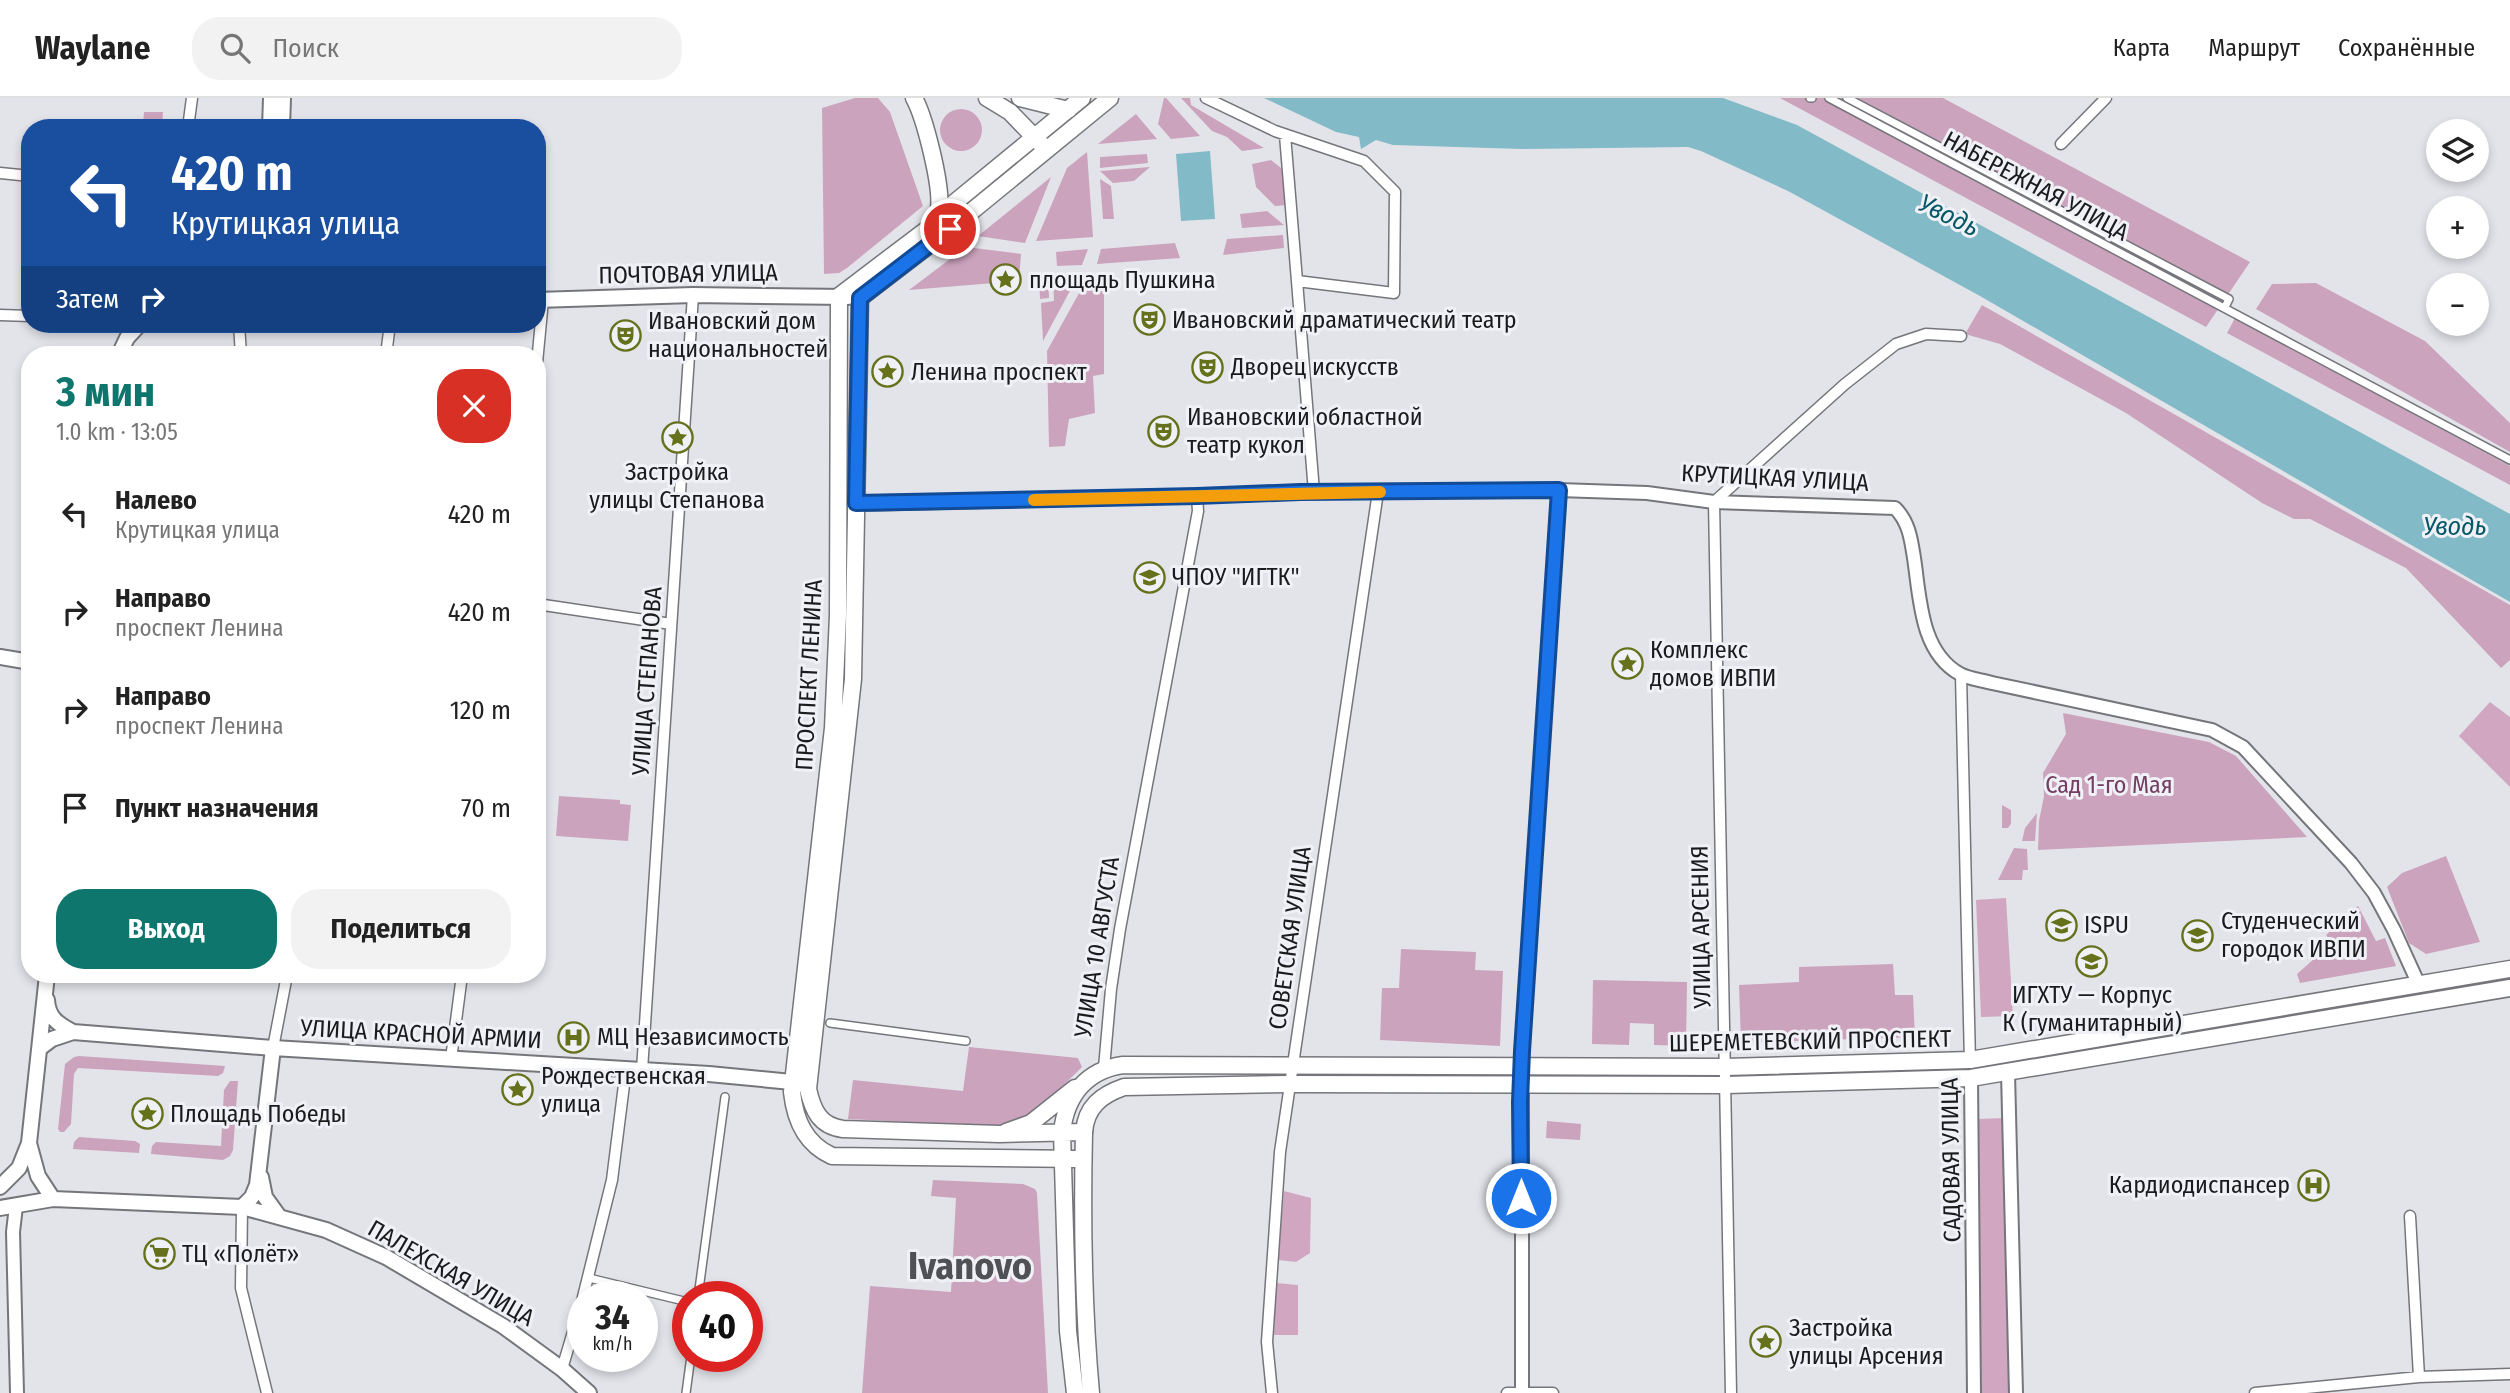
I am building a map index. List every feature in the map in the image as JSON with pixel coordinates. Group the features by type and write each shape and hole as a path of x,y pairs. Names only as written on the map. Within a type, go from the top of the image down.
{"main road":[{"path":"270,119 271,98"},
{"path":"282,119 283,98"},
{"path":"914,98 926,128 939,194 939,211 930,227"},
{"path":"987,98 1010,112 1047,150"},
{"path":"1020,98 1068,110"},
{"path":"839,296 930,227 937,217 1082,98"},
{"path":"860,298 1110,98"},
{"name":"ПОЧТОВАЯ УЛИЦА","path":"546,300 693,295 860,298"},
{"name":"ПРОСПЕКТ ЛЕНИНА","path":"839,296 838,615 833,728 800,1083 810,1096 818,1116 833,1128 999,1133 1084,1132"},
{"name":"ПРОСПЕКТ ЛЕНИНА","path":"860,298 853,679 800,1083 794,1110 803,1130 820,1151 832,1156 1083,1158"},
{"path":"0,657 21,660"},
{"name":"ШЕРЕМЕТЕВСКИЙ ПРОСПЕКТ","path":"1104,1068 1123,1065 1725,1067 1970,1060 2510,970"},
{"path":"47,983 48,1012 56,1023 73,1032"},
{"path":"0,1187 19,1168 29,1143 47,983"},
{"path":"2419,985 2423,1003"},
{"name":"ШЕРЕМЕТЕВСКИЙ ПРОСПЕКТ","path":"1084,1132 1090,1109 1108,1093 1124,1087 1290,1084 1726,1085 1971,1078 2510,988"},
{"name":"УЛИЦА КРАСНОЙ АРМИИ","path":"40,1048 52,1039 73,1032 800,1083"},
{"path":"242,1207 252,1197 260,1172 273,1048"},
{"name":"УЛИЦА 10 АВГУСТА","path":"1075,1393 1068,1331 1062,1132 1070,1101 1086,1081 1104,1068"},
{"name":"ПРОСПЕКТ ЛЕНИНА","path":"999,1133 1031,1123 1086,1081"},
{"path":"1084,1132 1085,1328 1091,1393"},
{"path":"29,1143 38,1176 53,1199"},
{"path":"1028,1159 1054,1173 1063,1189"},
{"path":"260,1172 265,1197 278,1215"},
{"name":"ПАЛЕХСКАЯ УЛИЦА","path":"0,1208 53,1199 242,1207 326,1230 386,1257 503,1326 562,1369 589,1393"}],"street":[{"path":"189,119 192,98"},
{"path":"1206,98 1285,135 1364,161 1395,192 1394,293 1297,281"},
{"name":"НАБЕРЕЖНАЯ УЛИЦА","path":"1829,98 2510,460"},
{"name":"НАБЕРЕЖНАЯ УЛИЦА","path":"1847,98 2229,299 2225,307"},
{"path":"2061,144 2106,98"},
{"path":"1285,135 1314,492"},
{"path":"0,173 21,175"},
{"name":"УЛИЦА СТЕПАНОВА","path":"642,1070 693,295"},
{"path":"0,315 21,316"},
{"path":"1714,502 1845,384 1896,344 1926,334 1961,336"},
{"path":"1522,1393 1521,1086 1559,490"},
{"name":"КРУТИЦКАЯ УЛИЦА","path":"856,503 1314,492 1559,490 1647,493 1714,502 1895,508 1902,515 1910,534 1925,631 1938,655 1961,675"},
{"name":"СОВЕТСКАЯ УЛИЦА","path":"1272,1393 1266,1342 1275,1197 1378,492"},
{"name":"УЛИЦА 10 АВГУСТА","path":"1104,1068 1120,929 1196,523 1197,496"},
{"name":"УЛИЦА АРСЕНИЯ","path":"1714,502 1731,1393"},
{"path":"546,605 671,624"},
{"path":"1961,675 2212,730 2243,747 2329,838 2374,893 2419,985"},
{"name":"САДОВАЯ УЛИЦА","path":"1961,675 1971,1078 1974,1393"},
{"path":"273,1048 285,983"},
{"path":"452,1059 461,983"},
{"path":"830,1023 966,1041"},
{"path":"588,1281 612,1180 626,1069"},
{"path":"2008,1073 2016,1393"},
{"path":"700,1281 725,1097"},
{"path":"16,1206 13,1231 17,1393"},
{"path":"242,1207 241,1288 267,1393"},
{"path":"2410,1216 2419,1377"},
{"path":"589,1278 672,1298"},
{"path":"562,1369 567,1352"},
{"path":"686,1393 689,1372"},
{"path":"2255,1393 2419,1377 2510,1374"},
{"path":"1507,1393 1553,1393"}],"green space":[{"path":"855,98 878,98 890,112 923,206 847,268 839,273 824,274 822,108"},
{"path":"1164,98 1200,136 1171,139 1158,124"},
{"path":"1181,98 1190,98 1191,105 1264,148 1242,151 1227,137 1212,131"},
{"path":"1780,98 1943,98 2250,262 2206,327"},
{"path":"961,109 976,115 982,130 976,145 961,151 946,145 940,130 946,115"},
{"path":"144,112 163,112 162,119 143,119"},
{"path":"1136,114 1157,139 1098,144"},
{"path":"1087,152 1093,237 1036,241 1067,168"},
{"path":"1147,154 1148,163 1100,168 1100,157"},
{"path":"1271,160 1286,172 1288,205 1275,206 1256,187 1252,164"},
{"path":"1150,167 1134,181 1113,183 1100,171"},
{"path":"1051,177 1025,243 978,236"},
{"path":"1100,179 1111,186 1114,219 1103,219"},
{"path":"1267,211 1284,225 1242,228 1240,214"},
{"path":"1283,235 1284,248 1223,255 1227,239"},
{"path":"1175,243 1180,258 1097,264 1101,249"},
{"path":"966,247 1021,254 1019,281 909,290"},
{"path":"1088,249 1082,265 1057,266 1056,252"},
{"path":"1079,274 1043,341 1041,303 1054,301 1053,276"},
{"path":"1089,275 1104,275 1104,374 1093,376 1095,413 1069,419 1065,446 1049,447 1047,351"},
{"path":"1048,276 1049,298 1040,299 1039,277"},
{"path":"2316,283 2425,341 2510,423 2510,452 2256,309 2272,284"},
{"path":"1982,305 2510,605 2510,660 2501,668 2406,568 2310,519 2294,519 2262,503 2126,413 2000,344 1965,334"},
{"path":"2235,318 2510,466 2510,485 2227,333"},
{"name":"Сад 1-го Мая","path":"2063,713 2209,742 2236,756 2307,837 2038,850 2039,821 2044,796 2043,773 2066,734"},
{"path":"559,796 620,800 620,804 631,805 628,841 556,836"},
{"path":"2002,805 2011,810 2011,824 2008,828 2002,828"},
{"path":"2037,813 2035,841 2022,841 2025,828"},
{"path":"2014,848 2027,849 2028,870 2023,870 2022,880 1998,880"},
{"path":"2446,856 2480,942 2426,954 2409,943 2387,887 2402,873"},
{"path":"2358,906 2376,941 2385,938 2396,966 2300,983 2297,974 2332,943 2326,935"},
{"path":"1401,949 1476,952 1475,970 1503,971 1500,1046 1380,1040 1382,988 1399,988"},
{"path":"1893,964 1895,995 1913,995 1915,1037 1741,1043 1739,985 1799,982 1799,967"},
{"path":"1593,980 1687,982 1686,1046 1654,1045 1654,1024 1630,1023 1629,1045 1592,1044"},
{"path":"969,1047 1078,1058 1082,1067 1030,1119 1009,1127 848,1119 853,1080 963,1091"},
{"path":"74,1057 225,1066 223,1073 218,1076 78,1068 74,1074 71,1124 64,1132 60,1132 58,1129 65,1064"},
{"path":"230,1081 238,1081 233,1150 230,1156 223,1160 151,1154 152,1146 156,1142 221,1146 224,1090"},
{"path":"1547,1121 1581,1124 1580,1140 1546,1138"},
{"path":"79,1137 135,1141 140,1144 139,1153 73,1149 74,1142"},
{"path":"933,1180 1023,1184 1035,1189 1048,1393 862,1393 870,1286 951,1292 956,1198 931,1196"}],"shaded area":[{"path":"2490,702 2510,717 2510,787 2459,736"},
{"path":"2006,898 2013,1016 1981,1017 1976,900"},
{"path":"2005,1118 2010,1393 1978,1393 1976,1119"},
{"path":"1284,1191 1311,1198 1310,1253 1296,1262 1278,1260"},
{"path":"1276,1283 1298,1285 1298,1335 1274,1335"}],"water":[{"name":"Уводь","path":"1264,98 1723,98 1797,125 2510,514 2510,602 1980,296 1788,191 1701,151 1688,147 1521,149 1393,145 1376,140 1361,149 1359,137 1336,132"},
{"path":"1210,151 1215,219 1181,221 1176,154"}],"slow traffic":[{"path":"1034,500 1380,492"}],"place":[{"name":"площадь Пушкина","path":"1006,280"},
{"name":"Ивановский драматический театр","path":"1149,320"},
{"name":"Ивановский дом национальностей","path":"625,335"},
{"name":"Дворец искусств","path":"1208,367"},
{"name":"Ленина проспект","path":"888,372"},
{"name":"Ивановский областной театр кукол","path":"1164,431"},
{"name":"Застройка улицы Степанова","path":"677,438"},
{"name":"ЧПОУ \"ИГТК\"","path":"1149,577"},
{"name":"Комплекс домов ИВПИ","path":"1627,664"},
{"name":"ISPU","path":"2061,925"},
{"name":"Студенческий городок ИВПИ","path":"2198,935"},
{"name":"ИГХТУ — Корпус К (гуманитарный)","path":"2092,961"},
{"name":"МЦ Независимость","path":"574,1037"},
{"name":"Рождественская улица","path":"518,1090"},
{"name":"Площадь Победы","path":"147,1114"},
{"name":"Кардиодиспансер","path":"2313,1185"},
{"name":"ТЦ «Полёт»","path":"159,1254"},
{"name":"Застройка улицы Арсения","path":"1766,1342"}],"district":[{"name":"Ivanovo","path":"970,1266"}],"route":[{"path":"950,229 860,298 856,503 1300,492 1559,490 1522,1051 1521,1198"}]}
